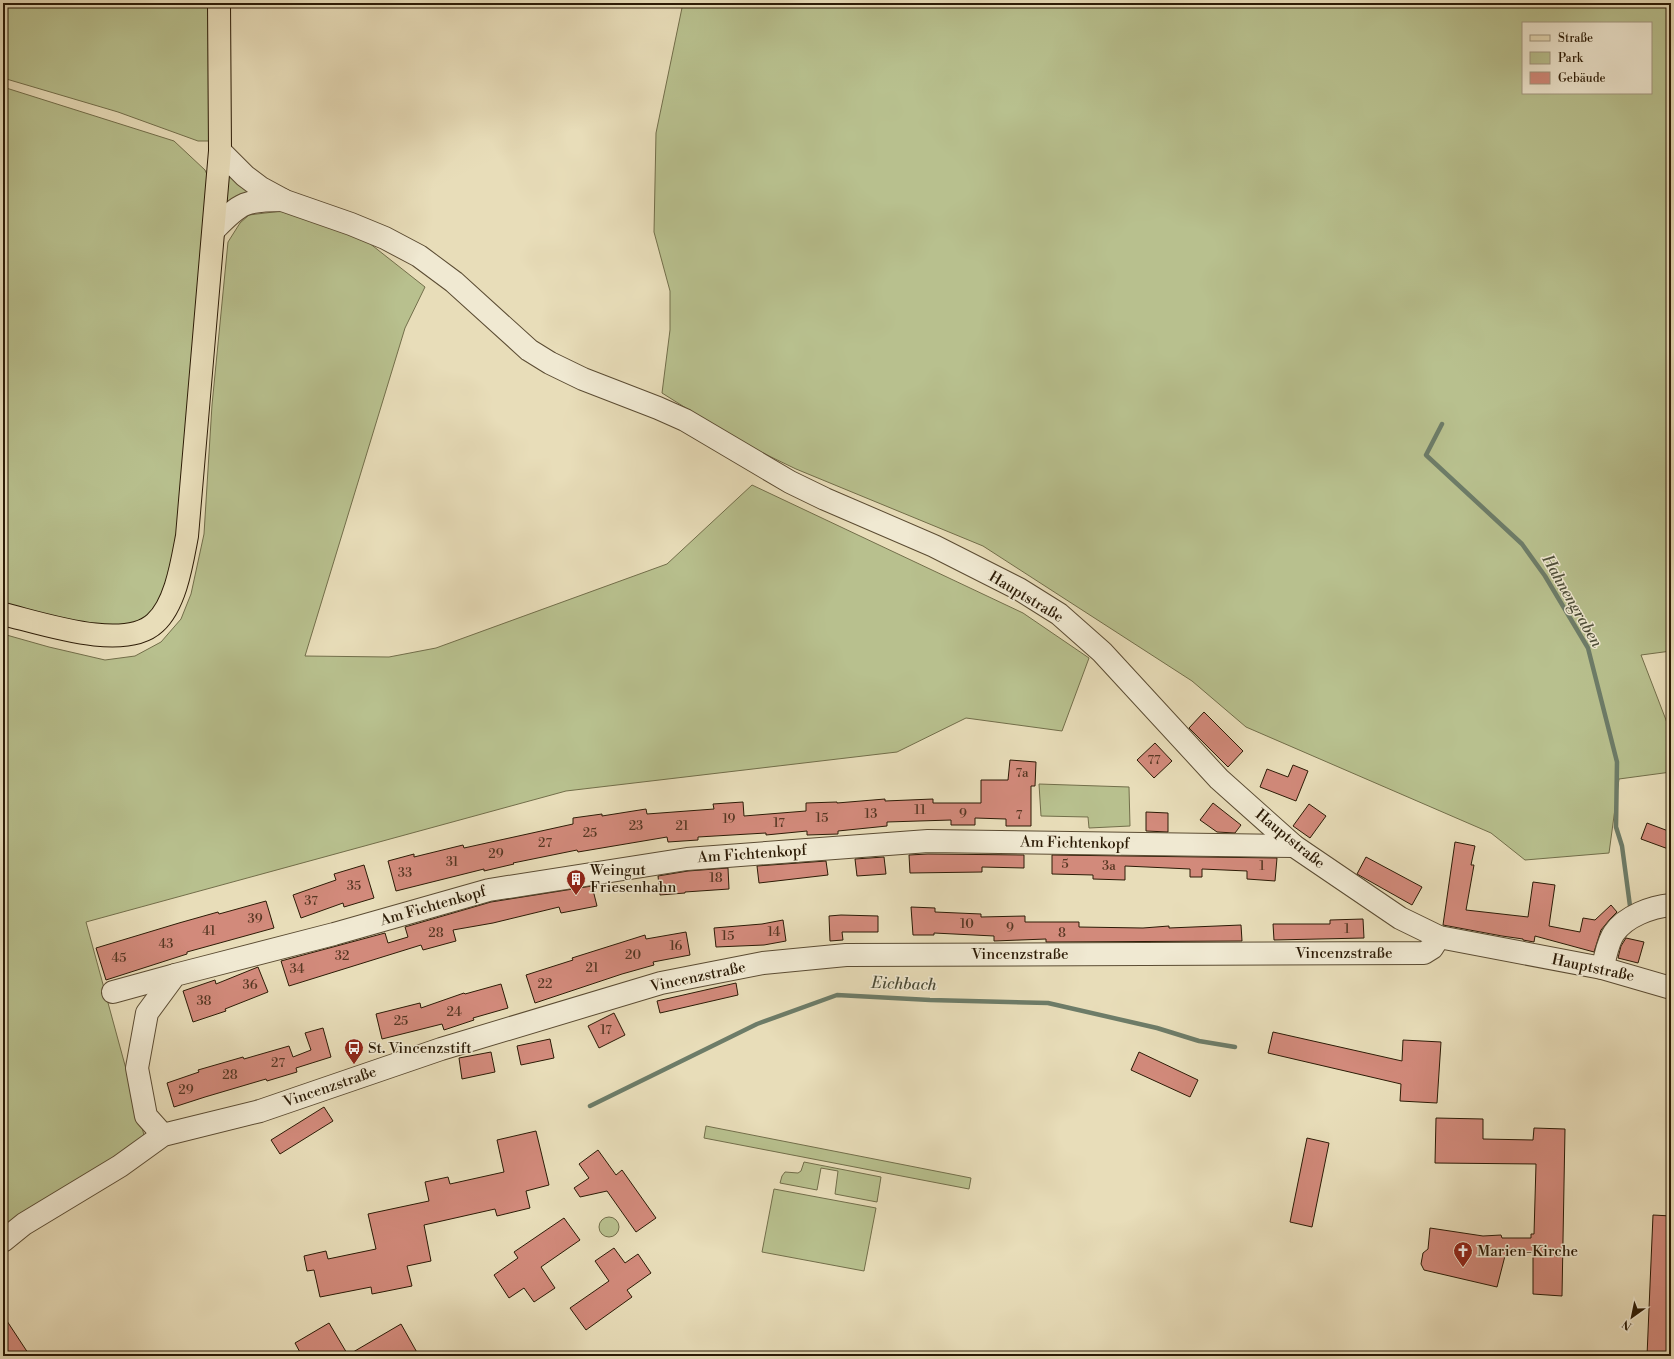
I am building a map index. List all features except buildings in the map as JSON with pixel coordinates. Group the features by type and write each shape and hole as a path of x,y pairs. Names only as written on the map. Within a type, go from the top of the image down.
{"main road":[{"path":"3,614 94,636 122,637 144,631 156,623 164,611 180,572 187,536 215,229 220,150 219,3"}],"street":[{"path":"220,150 245,176 262,188 285,200"},
{"path":"215,229 235,209 244,205 257,200 285,200"},
{"name":"Hauptstraße","path":"285,200 385,238 420,256 454,282 529,350 550,363 584,379 685,420 790,482 825,499 934,546 1019,589 1059,614 1102,652 1219,779 1294,846 1400,918 1439,937 1602,968 1671,988"},
{"name":"Am Fichtenkopf","path":"113,992 334,934 489,890 687,859 928,841 1294,846"},
{"path":"1602,968 1614,933 1622,925 1639,913 1671,905"},
{"name":"Vincenzstraße","path":"3,1241 24,1224 120,1166 163,1135 260,1111 441,1049 661,983 763,963 846,955 1424,953 1432,948 1439,937"},
{"path":"163,1135 146,1116 137,1068 147,1013 175,975"}],"green space":[{"path":"3,3 214,3 210,141 198,141 118,112 3,78"},
{"path":"683,3 1671,3 1671,651 1641,655 1671,733 1671,772 1619,779 1609,853 1525,860 1491,833 1246,727 1192,681 983,546 796,469 740,442 662,393 670,330 670,291 654,232 656,133"},
{"path":"3,87 174,141 205,170 212,186 182,531 157,609 136,625 117,631 3,607"},
{"path":"226,168 253,192 225,210"},
{"path":"282,211 359,235 425,287 405,328 305,656 389,657 436,648 667,564 752,485 1023,613 1089,658 1062,731 966,718 897,752 566,791 86,922 147,1146 3,1230 3,634 49,647 105,660 135,656 161,642 181,619 191,594 204,534 212,405 228,242 240,223 249,215"},
{"path":"1039,784 1129,787 1130,826 1089,828 1088,817 1041,816"},
{"path":"706,1126 971,1178 969,1189 704,1138"},
{"path":"804,1162 881,1177 877,1202 835,1194 838,1171 821,1168 817,1190 780,1183 785,1172 798,1173 801,1171"},
{"path":"774,1189 876,1208 864,1271 762,1252"},
{"path":"609,1217 616,1220 619,1227 616,1234 609,1237 602,1234 599,1227 602,1220"}],"waterway":[{"name":"Hahnengraben","path":"1442,424 1426,455 1522,544 1545,576 1588,648 1617,762 1616,827 1622,846 1630,906"},
{"name":"Eichbach","path":"590,1106 757,1024 837,995 930,1000 1048,1003 1157,1028 1199,1041 1235,1047"}],"place":[{"name":"Weingut Friesenhahn","path":"576,896"},
{"name":"St. Vincenzstift","path":"354,1065"},
{"name":"Marien-Kirche","path":"1463,1268"}]}
